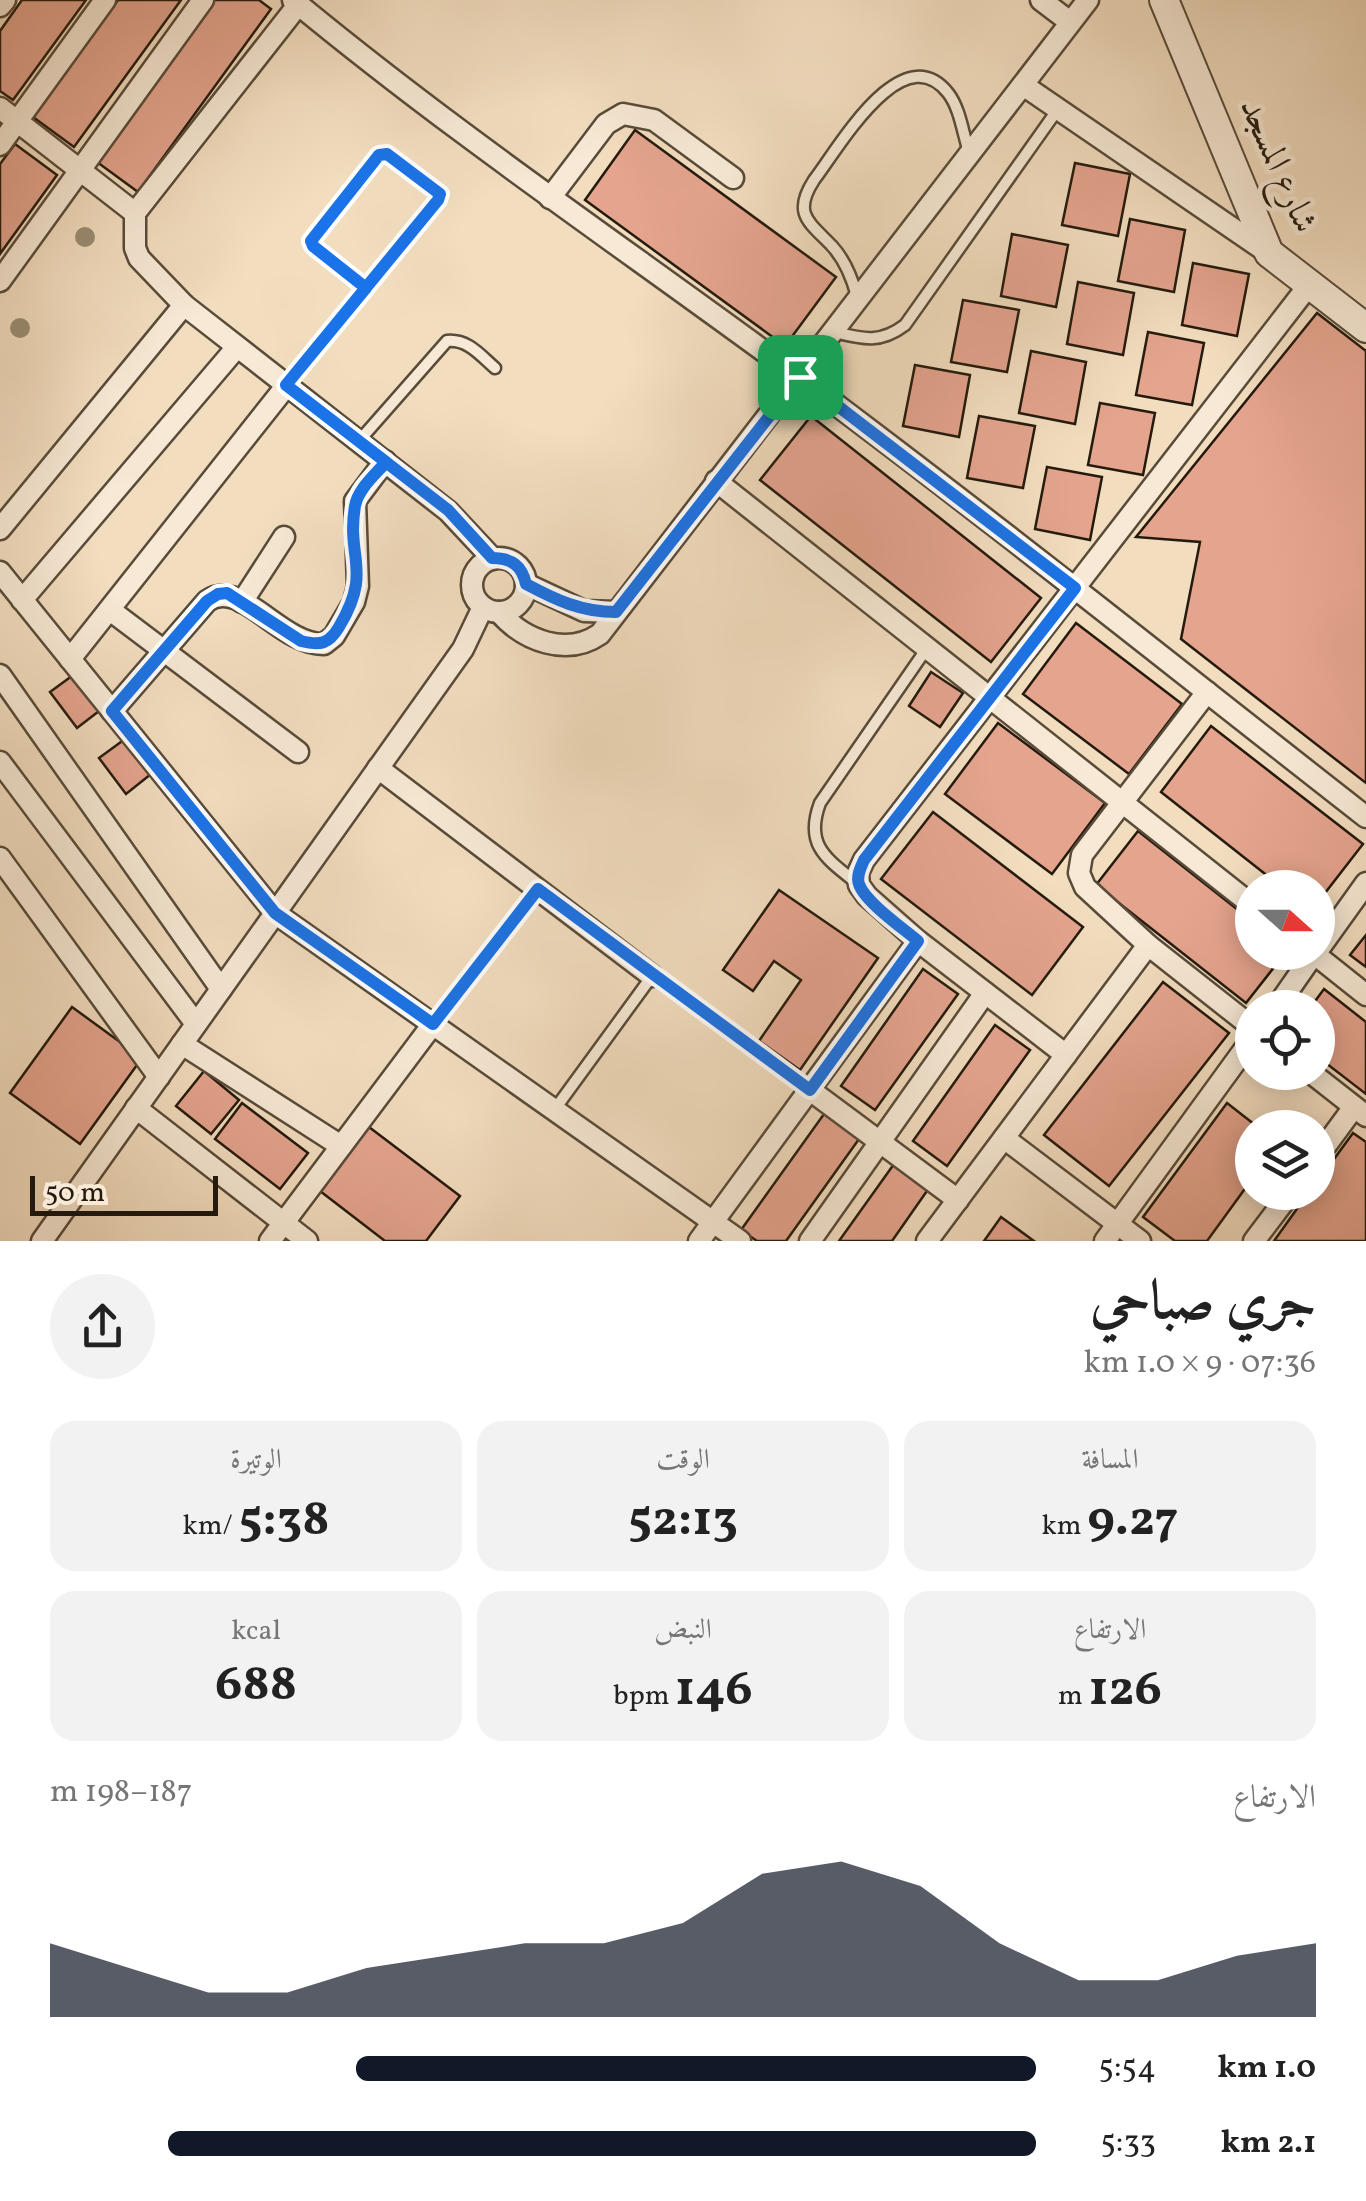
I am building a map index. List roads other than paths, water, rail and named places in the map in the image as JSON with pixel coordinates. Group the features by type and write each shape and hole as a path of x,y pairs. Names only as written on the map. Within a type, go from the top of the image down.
{"street":[{"path":"0,6 4,0"},
{"path":"0,145 9,114 106,0"},
{"path":"0,281 204,0"},
{"path":"1040,0 1070,22"},
{"path":"42,1241 491,609 518,604 526,584 515,563 492,558 482,564 474,574 475,597 491,609 510,625 536,639 573,645 587,643 600,634 1088,0"},
{"name":"شارع المسجد","path":"1164,0 1269,254 1366,328"},
{"path":"492,558 448,510 184,305 134,248 135,213 295,2 550,198 800,377 1366,817"},
{"path":"1023,85 1269,254"},
{"path":"9,114 135,213"},
{"path":"550,198 606,124 623,114 654,120 733,178"},
{"path":"1066,1056 918,941 867,896 859,885 858,873 864,860 1309,285"},
{"path":"0,530 184,305"},
{"path":"22,600 238,346"},
{"path":"70,659 286,385"},
{"path":"112,711 218,594 227,593 301,641 324,644 334,636 354,602 358,586 356,501 386,462"},
{"path":"716,481 1235,893"},
{"path":"242,602 284,537"},
{"path":"0,572 275,913 740,1241"},
{"path":"526,584 584,610 616,612"},
{"path":"110,610 298,752"},
{"path":"0,675 221,990"},
{"path":"1206,692 1082,855 1079,873 1086,887 1148,945 1235,1014"},
{"path":"0,762 196,1024"},
{"path":"378,768 652,976"},
{"path":"0,858 159,1077"},
{"path":"1335,925 1366,883"},
{"path":"699,1241 918,941"},
{"path":"927,1241 1148,945"},
{"path":"1335,969 1366,995"},
{"path":"810,1241 984,994"},
{"path":"270,1241 433,1024"},
{"path":"182,1044 341,1146"},
{"path":"1112,1232 1235,1062"},
{"path":"810,1090 958,1200"},
{"path":"1332,1090 1360,1112 1335,1138"},
{"path":"136,1108 306,1241"},
{"path":"1004,1138 1112,1232 1140,1241"},
{"path":"1254,1241 1277,1210"}],"lane":[{"path":"858,300 845,264 808,224 803,209 814,180 880,94 895,82 914,77 933,81 948,94 968,152"},
{"path":"834,332 870,340 888,338 905,325 1058,109"},
{"path":"286,385 366,288 438,200 440,194 387,154 379,155 311,241 366,288"},
{"path":"359,441 446,340 469,345 496,368"},
{"path":"859,885 829,861 814,837 813,821 820,803 926,648"},
{"path":"433,1024 538,889"},
{"path":"554,1110 652,976 810,1090"}]}
